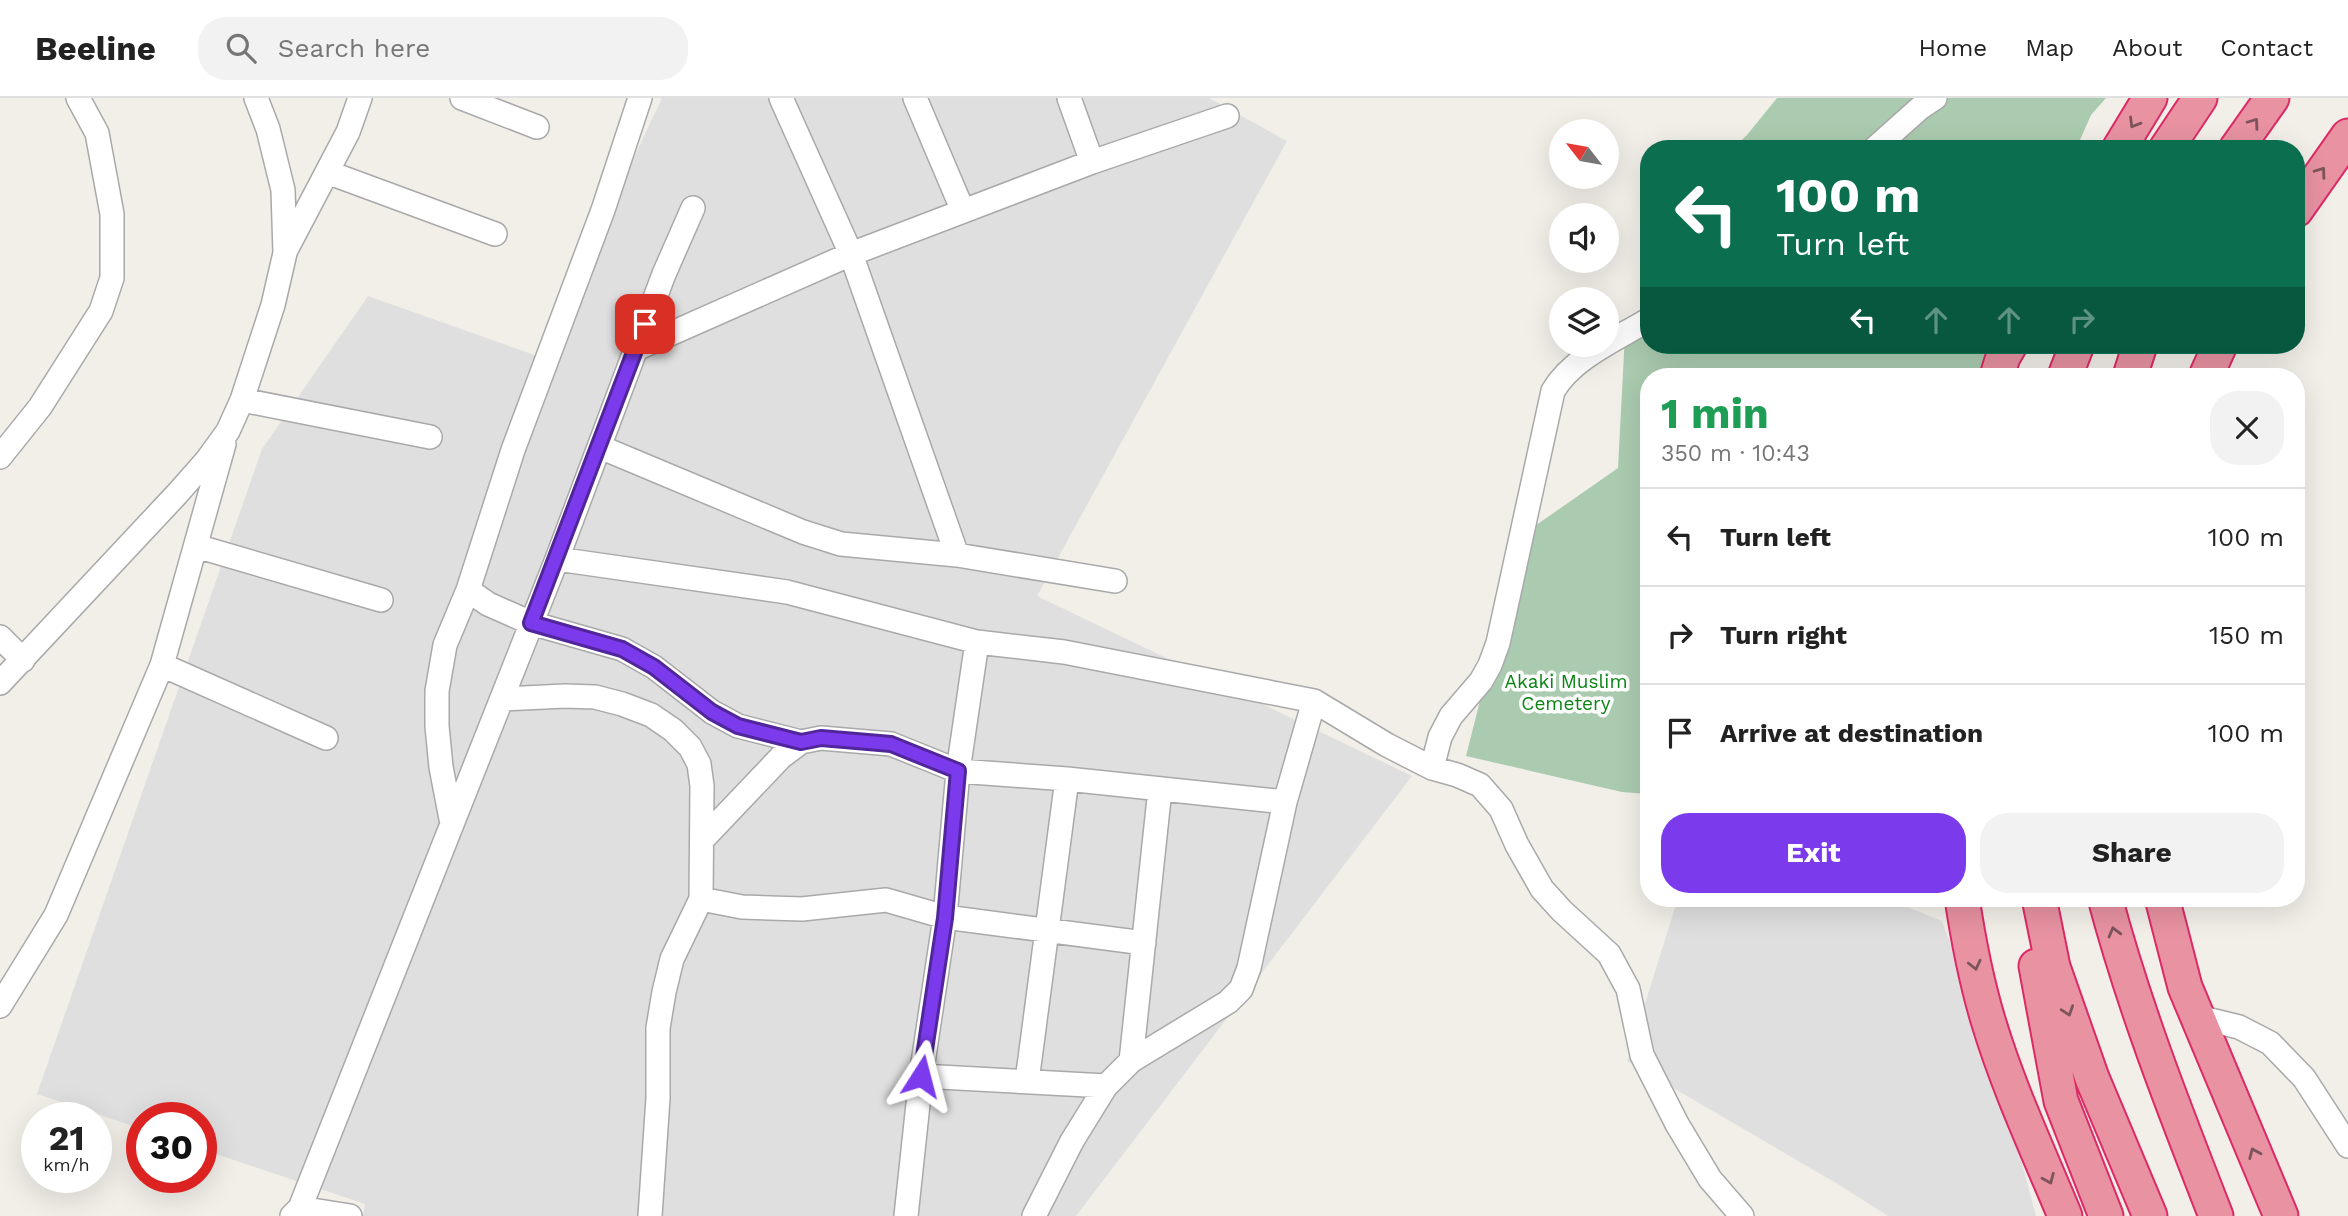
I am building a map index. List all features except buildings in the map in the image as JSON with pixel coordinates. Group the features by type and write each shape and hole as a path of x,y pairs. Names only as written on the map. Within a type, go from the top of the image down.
{"highway":[{"path":"2124,140 2150,98"},
{"path":"2172,140 2200,98"},
{"path":"2242,140 2272,98"},
{"path":"2305,197 2348,136"},
{"path":"1963,907 1987,1018 2022,1113 2065,1216"},
{"path":"2032,907 2037,977 2061,1101 2106,1216"},
{"path":"2041,907 2057,980 2092,1078 2150,1216"},
{"path":"2107,907 2122,962 2158,1067 2216,1216"},
{"path":"2164,907 2185,987 2281,1216"},
{"path":"2158,1067 2192,1115 2236,1216"}],"street":[{"path":"0,457 40,407 101,311 111,278 112,214 97,134 78,98"},
{"path":"256,98 268,129 283,190 285,253"},
{"path":"0,1006 56,915 162,665 228,431 242,400 273,305 285,253 348,132 360,98"},
{"path":"462,98 537,127"},
{"path":"452,824 441,767 437,726 437,691 445,645 468,590 513,450 603,210 640,98"},
{"path":"781,98 851,254 957,555"},
{"path":"915,98 963,211"},
{"path":"1069,98 1092,162"},
{"path":"1884,140 1935,98"},
{"path":"636,348 851,254 1092,162 1227,117"},
{"path":"327,172 495,234"},
{"path":"350,1216 296,1212 502,699 664,274 693,208"},
{"path":"1432,768 1440,737 1451,716 1481,681 1498,643 1553,391 1561,377 1572,366 1640,325"},
{"path":"242,400 430,437"},
{"path":"0,683 177,494 228,431"},
{"path":"600,447 841,544 957,555 1115,581"},
{"path":"195,546 381,600"},
{"path":"557,559 787,592 977,642 1064,652 1314,701 1387,745 1432,768 1480,785 1501,809 1517,845 1542,889 1609,954 1628,989 1642,1055 1676,1124 1710,1179 1742,1216"},
{"path":"468,590 488,604 531,623 622,649 654,667 721,717 738,726 801,742 821,738 891,744 958,771 1067,779 1285,802"},
{"path":"0,637 23,660"},
{"path":"906,1216 921,1076 945,918 958,771 977,642"},
{"path":"162,665 327,738"},
{"path":"502,699 595,697 651,715 690,747 699,764 702,786 701,899 672,959 658,1028 659,1097 650,1216"},
{"path":"1034,1216 1072,1141 1106,1086 1132,1061 1228,1002 1241,989 1249,968 1285,802 1314,701"},
{"path":"702,840 781,757 801,742"},
{"path":"1027,1081 1067,779"},
{"path":"1132,1061 1160,789"},
{"path":"701,899 742,907 802,909 886,900 945,918 1144,943"},
{"path":"2198,1017 2239,1027 2270,1043 2304,1078 2348,1146"},
{"path":"921,1076 1106,1086"}],"shaded area":[{"path":"662,98 1209,98 1287,141 1037,596 1412,776 1076,1216 363,1216 365,1204 217,1154 217,1102 126,1102 126,1124 112,1119 112,1102 61,1102 37,1094 262,449 368,296 540,357"},
{"path":"1675,907 1907,907 1942,921 1996,1066 2036,1216 1888,1216 1627,1061"}],"green space":[{"path":"1777,98 2106,98 2091,115 2080,140 1742,140"},
{"name":"Akaki Muslim Cemetery","path":"1640,311 1640,354 1987,354 1981,368 1640,368 1640,793 1622,792 1466,756 1522,535 1618,468 1625,334"}],"route":[{"path":"645,324 531,623 622,649 654,667 712,712 738,726 801,742 821,738 891,744 958,771 945,918 921,1076"}]}
